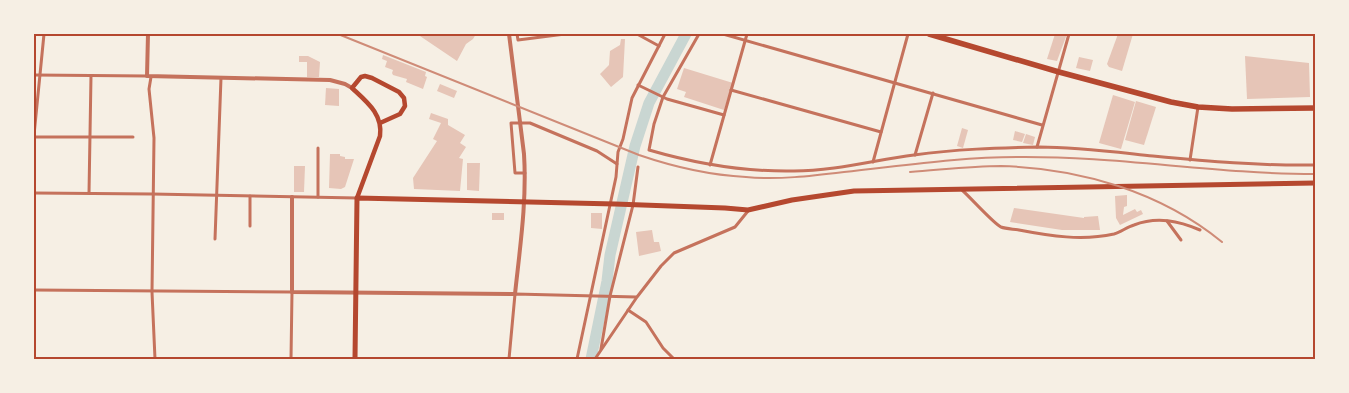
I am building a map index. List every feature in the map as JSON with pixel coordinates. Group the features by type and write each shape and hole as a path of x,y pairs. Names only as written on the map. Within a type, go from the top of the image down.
{"highway":[{"path":"929,34 1171,102 1198,107 1232,109 1315,108"}],"main road":[{"path":"355,356 358,198 380,136 380,123 373,109 352,88 361,77 365,76 399,92 405,102 404,110 400,114 380,123"},
{"path":"358,198 612,204 748,210 792,200 846,192 1315,183"}],"street":[{"path":"44,34 34,136 133,137"},
{"path":"148,34 149,89 154,138 152,194 154,359"},
{"path":"509,34 524,154 526,203 509,359"},
{"path":"517,34 518,40 565,34"},
{"path":"636,34 658,46"},
{"path":"577,359 612,204 618,152 623,139 629,109 638,85 666,34"},
{"path":"699,34 663,97 654,124 649,150 684,160 753,170 796,172 822,170 915,155 974,149 1037,147 1096,150 1190,160 1315,165"},
{"path":"723,34 1042,125"},
{"path":"710,165 747,34"},
{"path":"872,162 908,34"},
{"path":"1037,147 1069,34"},
{"path":"34,75 330,80 352,88"},
{"path":"89,193 92,76"},
{"path":"215,239 221,78"},
{"path":"638,85 663,97 724,115"},
{"path":"731,90 881,132"},
{"path":"915,155 933,94"},
{"path":"1190,160 1198,107"},
{"path":"525,173 515,173 511,124 530,123 598,151 617,164"},
{"path":"318,148 318,197"},
{"path":"600,352 609,296 631,205 638,167"},
{"path":"962,190 1000,227 1035,233 1069,238 1115,234 1135,224 1150,220 1182,222 1200,230"},
{"path":"34,193 358,198"},
{"path":"250,196 250,226"},
{"path":"290,359 292,197"},
{"path":"596,359 636,297 674,253 735,227 748,210"},
{"path":"1166,220 1181,240"},
{"path":"34,290 356,292 636,297"},
{"path":"628,310 646,322 663,348 674,359"}],"building":[{"path":"417,34 476,34 466,44 457,61"},
{"path":"1055,34 1067,34 1057,61 1047,59"},
{"path":"1118,34 1133,34 1122,71 1109,67 1107,64"},
{"path":"621,39 625,39 623,77 611,87 600,74 609,65 610,51 620,45"},
{"path":"383,55 426,72 425,76 427,77 423,89 406,82 407,79 393,75 393,70 385,67 387,61 382,59"},
{"path":"299,56 308,56 320,62 319,77 307,77 307,62 299,62"},
{"path":"1245,56 1309,63 1310,97 1247,99"},
{"path":"1079,57 1093,60 1090,71 1076,68"},
{"path":"684,68 733,83 724,110 684,97 686,92 677,89"},
{"path":"440,84 457,91 454,98 437,91"},
{"path":"326,88 339,89 339,106 325,105"},
{"path":"1113,95 1135,102 1121,149 1099,143"},
{"path":"1136,101 1156,107 1144,145 1125,140"},
{"path":"431,113 448,119 448,125 465,135 460,143 466,147 459,158 463,159 460,191 414,189 413,178 437,141 433,139 441,123 429,119"},
{"path":"962,128 968,130 963,148 957,146"},
{"path":"1015,131 1025,134 1022,142 1013,140"},
{"path":"1026,134 1035,137 1033,145 1023,143"},
{"path":"330,154 340,154 345,159 354,159 345,187 341,189 329,188"},
{"path":"467,163 480,163 479,191 467,190"},
{"path":"294,166 305,166 304,192 294,192"},
{"path":"1127,195 1127,206 1124,207 1123,215 1135,209 1137,212 1141,210 1143,214 1120,225 1116,218 1115,196"},
{"path":"1014,208 1084,218 1098,216 1100,230 1062,230 1010,222"},
{"path":"492,213 504,213 504,220 492,220"},
{"path":"591,213 602,213 602,229 591,228"},
{"path":"652,230 654,242 659,242 661,251 639,256 636,232"}],"waterway":[{"path":"591,359 607,281 610,255 635,146 649,103 686,34"}],"railway":[{"path":"338,34 639,155 678,167 718,174 758,178 795,177 995,157 1092,159 1240,171 1315,174"},
{"path":"910,172 1001,166 1031,168 1090,178 1118,186 1173,209 1198,224 1222,242"}]}
